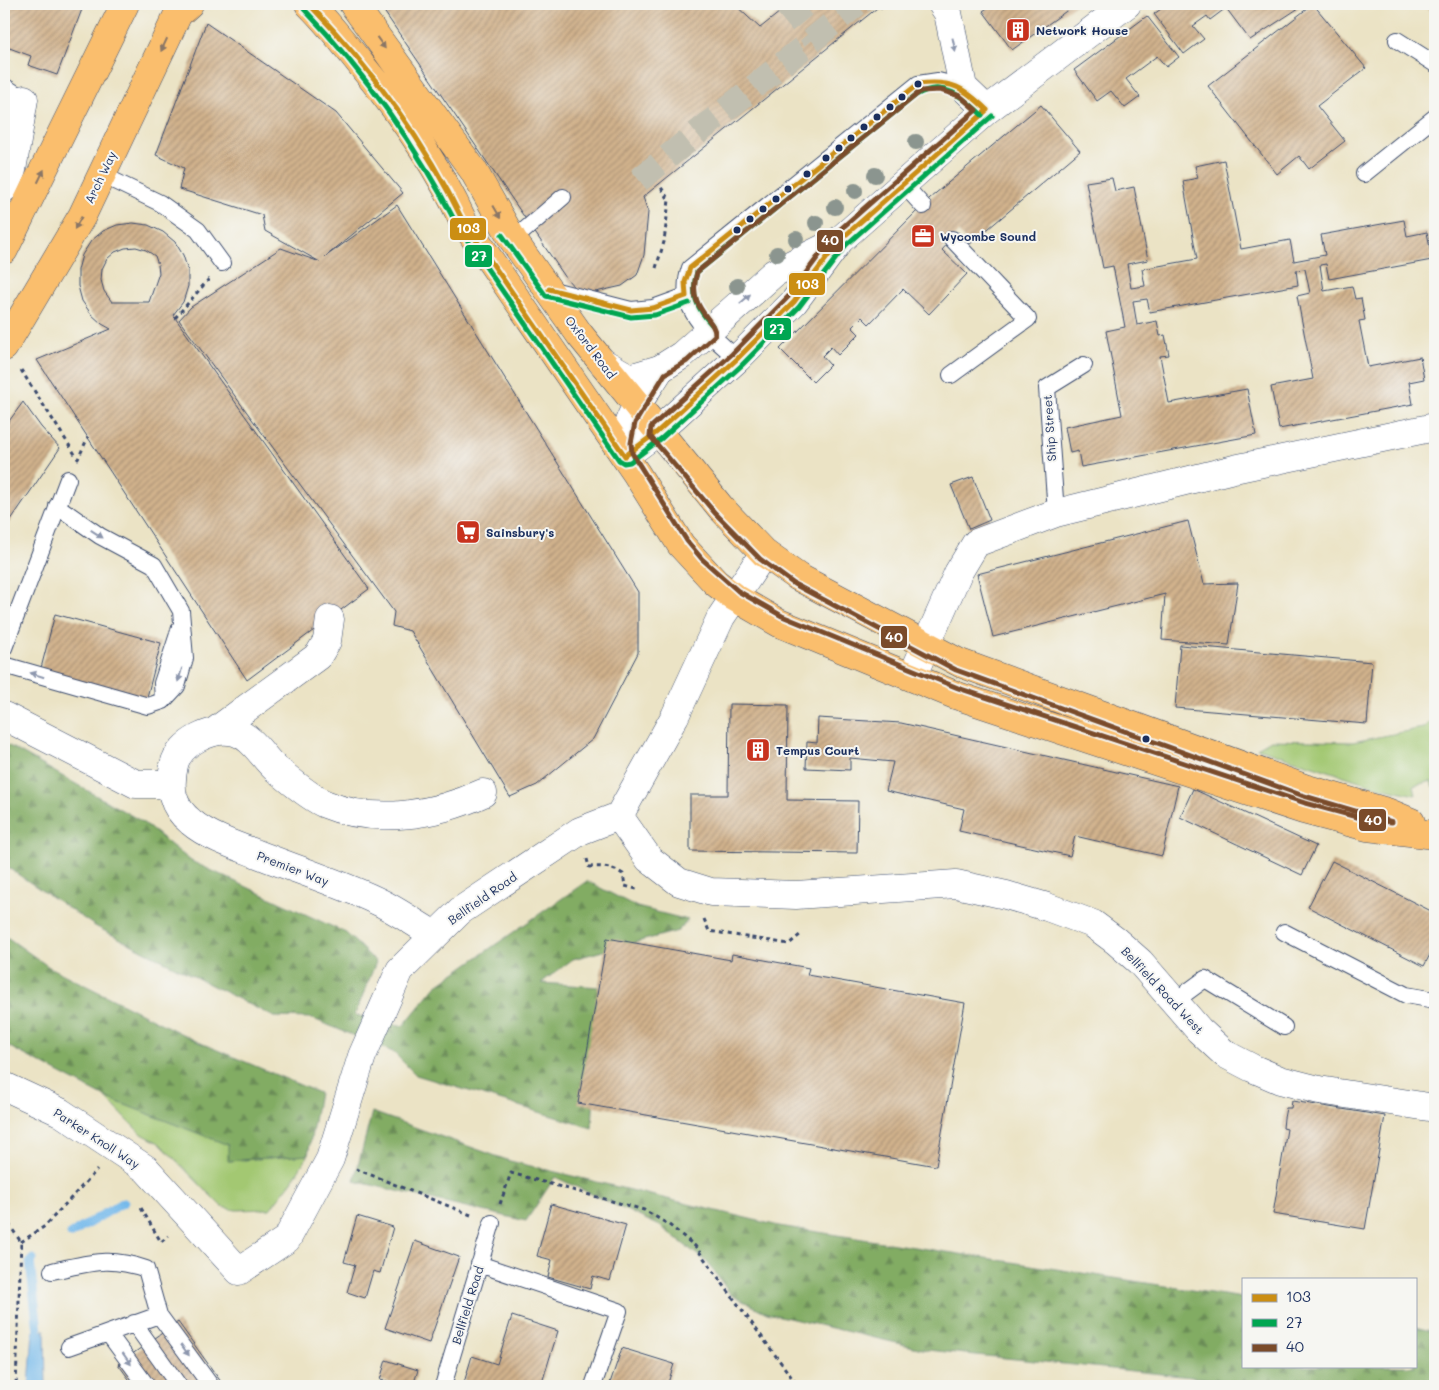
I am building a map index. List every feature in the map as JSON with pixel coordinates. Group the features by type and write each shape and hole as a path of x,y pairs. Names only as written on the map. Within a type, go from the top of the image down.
{"main road":[{"path":"4,250 125,4"},
{"name":"Arch Way","path":"11,357 102,175 178,14 189,4"},
{"path":"309,4 328,23 406,120 450,192 463,221 625,456 681,545 716,583 734,597 778,623 955,695 1303,810 1368,827 1435,834"},
{"name":"Oxford Road","path":"353,4 473,170 513,240 602,362 657,432 721,508 764,553 798,578 960,663 1304,788 1387,812 1435,834"}],"street":[{"path":"942,4 948,13 963,87 987,110"},
{"path":"660,369 628,420 623,444 625,456 657,432 737,359 794,302 840,240 987,110 1127,4"},
{"path":"4,188 12,170 14,93"},
{"path":"602,362 630,378 660,369 682,355 774,273 840,240"},
{"path":"912,676 927,647 958,573 976,544 1056,513 1234,469 1435,427"},
{"path":"619,816 676,716 721,617 764,553"},
{"path":"4,716 136,784 170,784 176,757 190,742 214,732 318,656 327,641 330,618"},
{"path":"214,732 234,732 250,739 274,767 310,796 326,804 346,810 366,814 407,814 461,803 483,793"},
{"name":"Premier Way","path":"170,784 176,804 191,822 231,844 376,900 434,934"},
{"name":"Bellfield Road","path":"239,1271 287,1239 330,1159 362,1056 400,970 434,934 460,911 580,831 619,816"},
{"name":"Bellfield Road West","path":"619,816 649,859 679,882 711,892 796,895 956,884 1006,895 1047,907 1093,924 1116,941 1140,962 1199,1030 1225,1054 1269,1076 1319,1090 1435,1108"},
{"name":"Parker Knoll Way","path":"4,1086 60,1112 146,1169 239,1271"}],"lane":[{"path":"1397,40 1435,64"},
{"path":"737,359 696,320 686,296 685,282 690,268 918,84 938,81 963,87"},
{"path":"1364,174 1435,117"},
{"path":"102,175 160,203 198,230 222,263"},
{"path":"903,184 923,206"},
{"path":"513,240 563,197"},
{"path":"951,375 1028,319 980,271 952,239"},
{"path":"549,289 631,310 652,308 686,296"},
{"name":"Ship Street","path":"1056,513 1047,388 1084,365"},
{"path":"4,648 68,479"},
{"path":"4,665 148,706 163,701 176,686 185,658 181,611 154,565 100,536 58,506"},
{"path":"1284,932 1406,995 1435,1000"},
{"path":"1174,1001 1205,979 1284,1027"},
{"name":"Bellfield Road","path":"443,1386 492,1223"},
{"path":"52,1271 98,1261 125,1261 146,1269 159,1314 211,1386"},
{"path":"480,1264 619,1311 593,1386"},
{"path":"69,1347 159,1314"},
{"path":"134,1323 179,1386"},
{"path":"108,1333 147,1386"}],"path":[{"path":"879,6 881,7 885,4"},
{"path":"656,268 664,242 669,200 659,184"},
{"path":"175,318 222,263"},
{"path":"11,357 78,458 88,437"},
{"path":"580,831 589,867 602,866 616,870 623,874 625,886"},
{"path":"702,914 709,931 789,944 801,934"},
{"path":"330,1159 492,1223 511,1173 644,1210 668,1224 695,1246 798,1386"},
{"path":"22,1242 45,1226 98,1169"},
{"path":"4,1217 22,1242 16,1386"}],"green space":[{"path":"1435,718 1435,784 1433,787 1431,781 1413,786 1415,795 1375,786 1257,748 1271,740 1353,742 1423,728"},
{"path":"4,743 141,821 191,861 346,933 376,962 355,1015 403,1026 436,986 587,881 637,907 688,920 678,931 573,959 541,983 600,987 592,1128 416,1075 393,1052 311,1018 274,1017 95,926 4,865"},
{"path":"4,935 49,967 196,1041 319,1093 308,1155 228,1161 228,1145 105,1097 4,1044"},
{"path":"105,1097 229,1145 229,1161 308,1155 292,1181 270,1209 236,1210 222,1207 159,1143 140,1133"},
{"path":"372,1112 510,1161 779,1226 1242,1298 1242,1368 1416,1368 1416,1327 1435,1332 1435,1386 1279,1386 927,1350 767,1313 731,1295 708,1263 660,1226 555,1177 526,1221 354,1181"}],"water":[{"path":"45,1330 46,1386 29,1386 33,1331"}],"building":[{"path":"4,4 84,4 57,75 28,65 31,56 4,46 7,38 4,37"},
{"path":"379,4 734,4 760,28 790,4 882,4 643,197 648,212 644,255 637,275 622,286 591,293 576,289 566,278"},
{"name":"Network House","path":"993,4 1076,4 1012,50 983,11"},
{"path":"1168,4 1305,4 1250,40 1226,8 1210,20 1207,16 1193,26 1204,39 1184,54 1154,14"},
{"path":"1313,4 1366,68 1317,106 1345,141 1309,169 1299,156 1277,174 1208,86"},
{"path":"1414,4 1435,4 1435,12 1426,8"},
{"path":"1147,16 1179,57 1166,67 1157,56 1126,79 1140,97 1125,108 1111,91 1097,101 1074,70"},
{"name":"Sainsbury's","path":"206,23 336,113 403,193 325,257 397,205 638,592 638,653 593,739 537,785 510,797 410,631 392,626 394,612 179,320 191,307 281,248 320,262 265,231 262,215 179,189 184,168 156,155"},
{"path":"1041,105 1080,151 969,245 958,232 942,250 967,274 929,314 903,289 869,324 862,317 852,327 859,334 838,355 831,347 822,356 830,365 813,382 780,349 930,198"},
{"path":"1224,160 1241,249 1290,240 1294,261 1325,255 1321,235 1404,220 1407,236 1427,232 1432,260 1329,279 1326,264 1320,265 1324,291 1352,286 1355,299 1361,298 1365,320 1359,321 1368,367 1420,357 1424,379 1409,382 1413,404 1279,429 1271,387 1313,379 1297,296 1310,293 1305,269 1296,270 1298,285 1150,312 1147,299 1133,301 1137,325 1157,321 1160,336 1165,335 1169,355 1160,356 1169,403 1247,389 1256,435 1081,467 1078,451 1070,453 1065,427 1122,415 1106,331 1125,327 1113,266 1103,268 1086,182 1112,178 1115,191 1134,187 1148,260 1127,264 1131,288 1145,286 1142,269 1197,259 1183,181 1198,178 1195,166"},
{"path":"133,223 148,225 163,232 175,242 183,255 188,271 188,286 183,302 173,315 369,589 247,680 37,360 111,329 91,314 82,301 78,286 78,270 82,255 91,241 103,231 117,225","holes":["136,247 146,250 155,256 159,273 149,302 112,302 104,291 101,280 102,269 107,259 115,252 125,248"]},
{"path":"23,402 41,427 60,448 4,530 4,428"},
{"path":"973,477 990,520 969,529 951,485"},
{"path":"1188,521 1204,584 1238,583 1229,645 1162,640 1165,594 993,637 977,574"},
{"path":"55,614 161,643 146,701 40,672"},
{"path":"1180,645 1372,662 1367,724 1175,708"},
{"name":"Tempus Court","path":"729,704 788,705 787,800 858,801 857,853 690,851 690,795 728,795"},
{"path":"818,718 901,723 1178,786 1162,856 1075,836 1070,856 959,831 964,809 886,791 893,762 850,758 850,770 806,768 807,742 817,743"},
{"path":"1193,789 1316,846 1302,875 1180,817"},
{"path":"1332,861 1435,913 1435,945 1424,966 1308,907"},
{"path":"607,938 731,960 732,954 809,968 807,975 965,1003 936,1166 578,1103"},
{"path":"1292,1101 1385,1116 1365,1229 1273,1214 1287,1129 1283,1128 1284,1118 1286,1108 1291,1108"},
{"path":"551,1204 626,1225 610,1281 593,1276 590,1289 548,1277 552,1260 537,1256"},
{"path":"357,1216 393,1227 380,1273 373,1271 365,1298 347,1292 355,1265 344,1262"},
{"path":"415,1241 459,1257 429,1343 385,1328"},
{"path":"512,1316 558,1331 541,1386 463,1386 472,1356 497,1364"},
{"path":"178,1322 224,1386 134,1386 118,1364"},
{"path":"622,1348 674,1364 667,1386 609,1386"},
{"path":"386,1360 418,1370 413,1386 388,1386 389,1382 380,1380"}],"waterway":[{"path":"71,1234 124,1202"},
{"path":"33,1259 30,1262 38,1331"}],"tunnel":[{"path":"786,4 814,38"},
{"path":"639,180 857,4"}],"transit line":[{"name":"103","path":"309,4 332,28 395,106 414,134 463,221 625,456"},
{"name":"27","path":"304,9 369,85 425,167 457,225 619,460 624,463 630,462 662,438 742,365 799,307 846,245 992,116"},
{"name":"103","path":"686,296 685,282 690,268 918,84 940,83 956,87 971,96 987,110"},
{"name":"27","path":"712,325 702,313 696,301 694,287 697,272 916,95 935,89 952,92 982,115"},
{"name":"40","path":"940,90 960,96 976,110 835,234 788,297 732,354 651,427 650,436 715,513 760,559 794,584 956,670 1301,795 1392,822 1368,820 1305,803 958,688 782,616 738,591 702,559 687,541 632,453 631,443 635,423 665,374 687,361 715,335 714,329 698,304 695,295 697,272 921,91 940,90"},
{"name":"103","path":"625,456 657,432 737,359 794,302 840,240 987,110"},
{"name":"27","path":"502,235 546,296 631,317 655,315 689,303"},
{"name":"103","path":"549,289 631,310 653,308 686,296"}],"place":[{"name":"Network House","path":"1018,30"},
{"name":"Wycombe Sound","path":"923,236"},
{"name":"Sainsbury's","path":"468,532"},
{"name":"Tempus Court","path":"758,750"}]}
